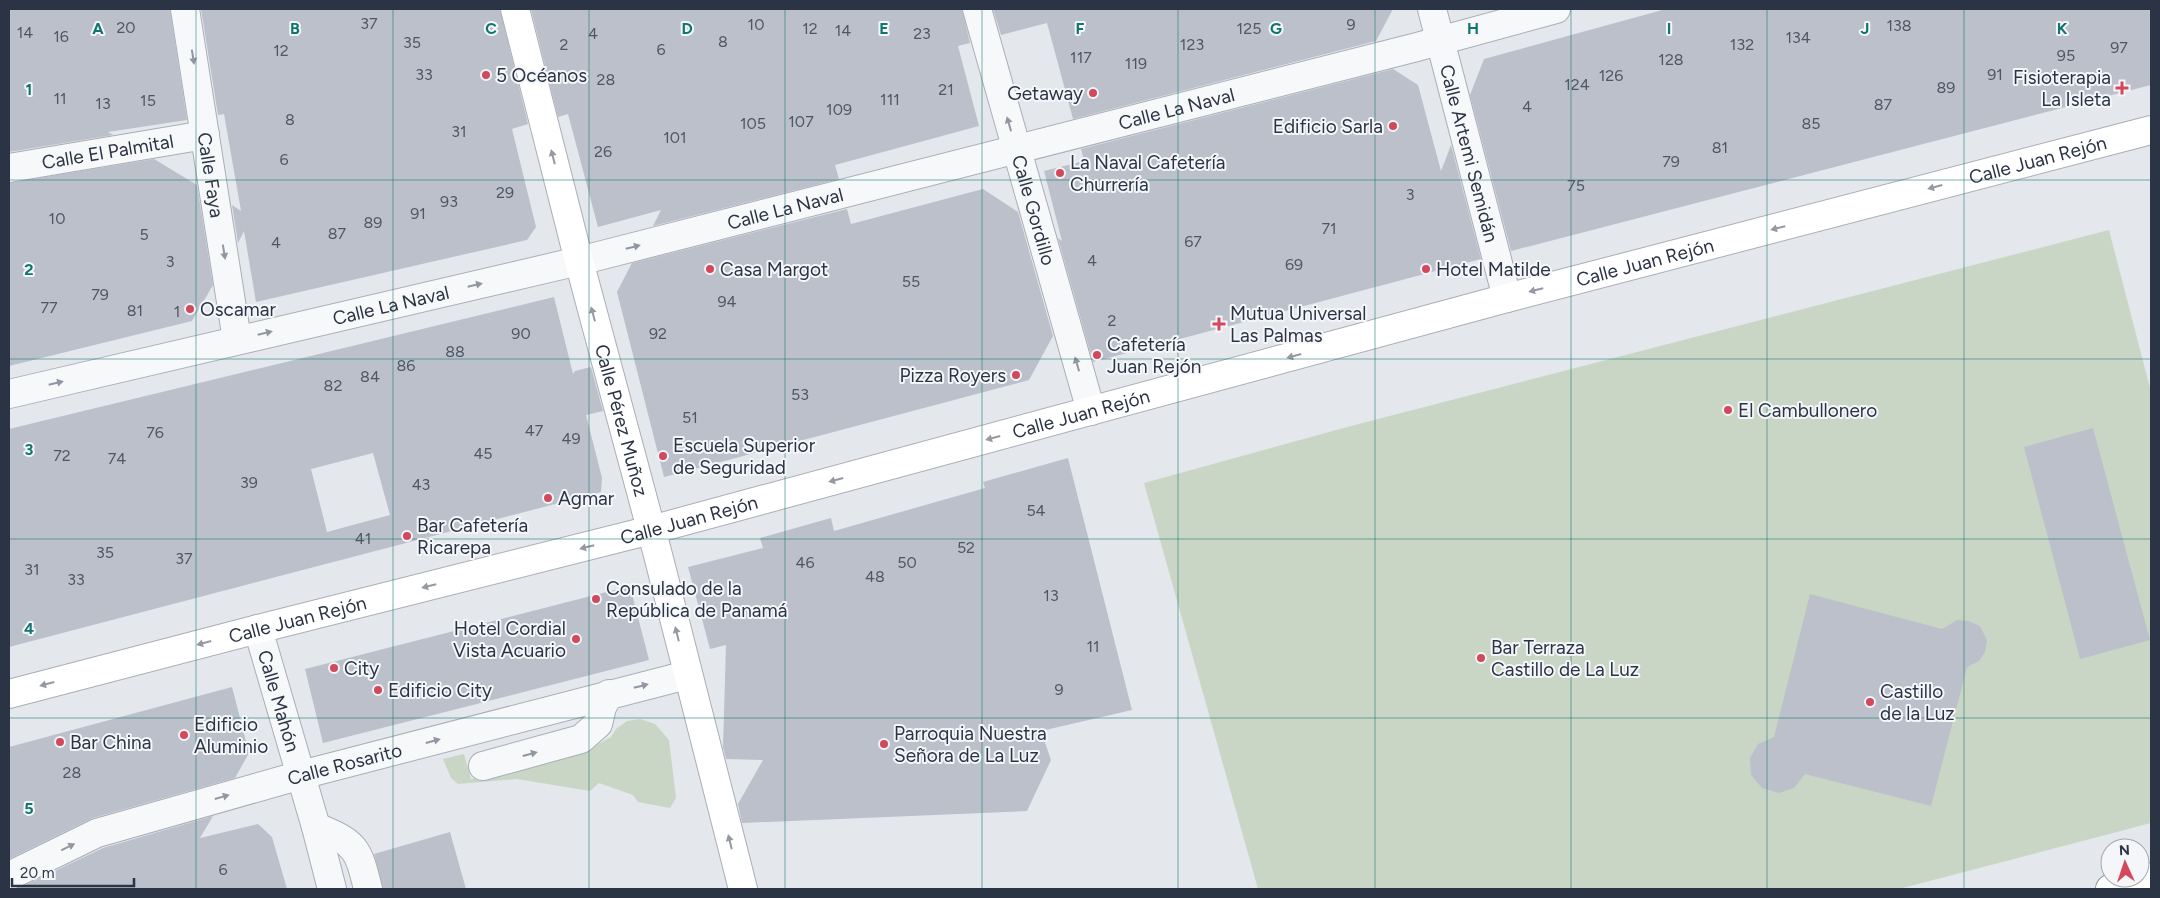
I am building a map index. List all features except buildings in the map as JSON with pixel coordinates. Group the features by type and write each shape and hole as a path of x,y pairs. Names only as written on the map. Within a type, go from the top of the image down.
{"main road":[{"name":"Calle Pérez Muñoz","path":"515,9 579,261 651,530 742,889"},
{"name":"Calle Juan Rejón","path":"9,694 258,628 651,530 1506,298 2151,130"},
{"path":"2110,889 2151,877"}],"street":[{"name":"Calle Faya","path":"185,9 237,340"},
{"name":"Calle Gordillo","path":"977,9 1091,411"},
{"name":"Calle Artemi Semidán","path":"1432,9 1506,298"},
{"name":"Calle La Naval","path":"9,394 579,261 1016,150 1556,9"},
{"name":"Calle El Palmital","path":"9,168 206,135"},
{"name":"Calle Mahón","path":"258,628 316,827 332,889"},
{"name":"Calle Rosarito","path":"9,876 97,833 301,775 688,675"},
{"path":"483,766 581,740 598,724 602,707 609,694"},
{"path":"316,827 339,836 354,847 368,889"}],"green space":[{"path":"2109,230 2151,392 2151,823 1899,889 1258,889 1144,483 1351,426"},
{"path":"640,719 655,724 669,740 676,798 670,808 638,802 633,795 599,783 590,791 517,779 458,784 451,778 443,759 464,754 471,779 597,745 611,737 616,729 627,721"}],"place":[{"name":"5 Océanos","path":"486,75"},
{"name":"Fisioterapia La Isleta","path":"2122,88"},
{"name":"Getaway","path":"1093,93"},
{"name":"Edificio Sarla","path":"1393,126"},
{"name":"La Naval Cafetería Churrería","path":"1060,173"},
{"name":"Casa Margot","path":"710,269"},
{"name":"Hotel Matilde","path":"1426,269"},
{"name":"Oscamar","path":"190,309"},
{"name":"Mutua Universal Las Palmas","path":"1219,324"},
{"name":"Cafetería Juan Rejón","path":"1097,355"},
{"name":"Pizza Royers","path":"1016,375"},
{"name":"El Cambullonero","path":"1728,410"},
{"name":"Escuela Superior de Seguridad","path":"663,456"},
{"name":"Agmar","path":"548,498"},
{"name":"Bar Cafetería Ricarepa","path":"407,536"},
{"name":"Consulado de la República de Panamá","path":"596,599"},
{"name":"Hotel Cordial Vista Acuario","path":"576,639"},
{"name":"Bar Terraza Castillo de La Luz","path":"1481,658"},
{"name":"City","path":"334,668"},
{"name":"Edificio City","path":"378,690"},
{"name":"Castillo de la Luz","path":"1870,702"},
{"name":"Edificio Aluminio","path":"184,735"},
{"name":"Bar China","path":"60,742"},
{"name":"Parroquia Nuestra Señora de La Luz","path":"884,744"}]}
